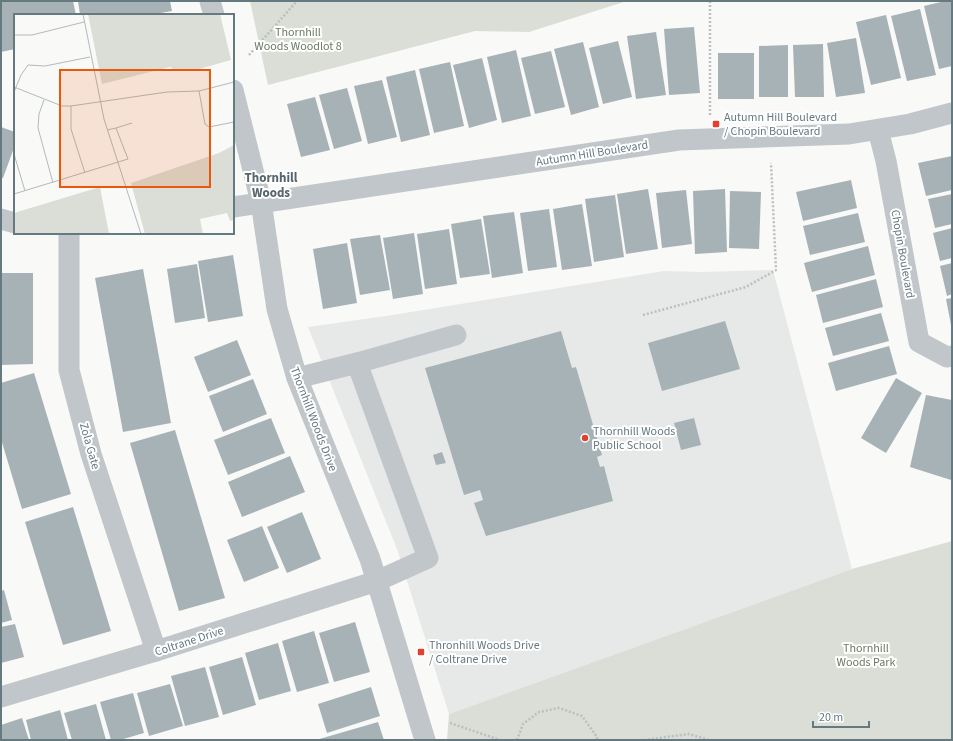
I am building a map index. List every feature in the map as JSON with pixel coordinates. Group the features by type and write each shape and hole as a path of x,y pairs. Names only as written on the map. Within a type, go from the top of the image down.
{"street":[{"path":"210,1 214,14"},
{"name":"Thornhill Woods Drive","path":"234,94 261,202 277,309 296,378 370,559 425,740"},
{"name":"Autumn Hill Boulevard","path":"234,207 679,140 849,134 878,130 952,113"},
{"name":"Chopin Boulevard","path":"878,130 886,161 919,342 947,357 952,356"},
{"path":"1,220 14,223"},
{"name":"Zola Gate","path":"69,234 69,370 91,454 156,652"},
{"path":"296,378 456,335"},
{"name":"Coltrane Drive","path":"1,697 156,652 377,581 428,558 357,362"}],"path":[{"path":"249,55 297,1"},
{"path":"710,1 710,115"},
{"path":"643,315 746,287 776,270 771,163"},
{"path":"517,740 523,724 539,712 559,708 582,716 596,737 596,740"},
{"path":"450,723 500,740"},
{"path":"644,740 689,734 710,740"}],"shaded area":[{"name":"Thornhill Woods Public School","path":"773,270 852,569 449,714 397,549 308,327 386,316 664,271 703,272"}],"green space":[{"name":"Thornhill Woods Woodlot 8","path":"250,1 627,1 529,32 475,31 268,85"},
{"name":"Thornhill Woods Park","path":"952,541 952,740 447,740 449,714 852,569"}],"building":[{"path":"1,1 73,1 76,14 14,14 14,49 1,52"},
{"path":"78,1 170,1 172,11 155,14 80,14"},
{"path":"945,1 952,1 952,66 939,69 924,6"},
{"path":"920,9 936,75 907,81 891,16"},
{"path":"886,15 901,78 871,85 856,22"},
{"path":"694,27 700,93 669,95 664,29"},
{"path":"656,32 666,95 636,99 627,36"},
{"path":"856,38 865,93 836,97 827,43"},
{"path":"618,41 632,97 603,104 589,48"},
{"path":"583,42 599,107 571,115 554,49"},
{"path":"823,44 824,97 795,97 793,45"},
{"path":"788,45 788,97 759,97 759,46"},
{"path":"516,50 531,116 502,123 487,57"},
{"path":"551,51 565,107 535,114 521,58"},
{"path":"718,53 754,53 754,99 718,99"},
{"path":"482,58 497,120 469,128 453,65"},
{"path":"450,62 464,126 434,133 419,69"},
{"path":"415,70 430,135 401,142 386,77"},
{"path":"382,80 397,137 368,144 354,86"},
{"path":"347,88 362,141 334,149 319,95"},
{"path":"315,97 330,150 301,157 287,104"},
{"path":"1,127 14,132 14,148 3,178 1,178"},
{"path":"952,156 952,190 926,196 918,163"},
{"path":"851,180 857,208 803,221 796,192"},
{"path":"648,189 658,249 626,254 617,194"},
{"path":"725,189 727,252 695,254 693,191"},
{"path":"686,190 692,244 662,248 656,193"},
{"path":"730,191 761,192 759,249 729,248"},
{"path":"952,194 952,224 935,228 928,199"},
{"path":"615,195 624,257 594,262 585,199"},
{"path":"582,204 592,266 562,270 553,209"},
{"path":"549,209 557,267 528,271 520,213"},
{"path":"514,212 523,273 492,278 483,216"},
{"path":"858,213 865,242 810,255 803,226"},
{"path":"481,219 490,274 460,278 451,224"},
{"path":"952,228 952,258 940,261 933,233"},
{"path":"449,229 457,284 425,289 417,234"},
{"path":"414,233 423,294 393,299 383,238"},
{"path":"380,235 390,290 360,295 350,239"},
{"path":"347,243 357,303 323,309 313,249"},
{"path":"868,246 875,275 812,292 804,263"},
{"path":"233,255 243,316 208,322 198,261"},
{"path":"952,263 952,294 947,296 940,266"},
{"path":"197,264 205,318 175,323 167,269"},
{"path":"143,269 171,423 123,432 95,278"},
{"path":"1,273 33,273 33,364 1,365"},
{"path":"876,279 883,307 823,323 816,295"},
{"path":"952,298 952,324 951,325 946,299"},
{"path":"881,313 889,341 833,356 825,328"},
{"path":"725,321 740,369 662,391 648,343"},
{"path":"561,331 572,368 576,367 602,455 597,457 600,467 604,466 613,501 486,536 474,503 483,500 480,490 464,495 425,368"},
{"path":"237,340 251,375 208,392 194,357"},
{"path":"889,346 897,374 836,391 828,363"},
{"path":"34,373 71,494 22,509 1,439 1,383"},
{"path":"896,378 922,393 886,453 861,438"},
{"path":"253,379 267,414 223,432 209,396"},
{"path":"926,395 952,400 951,480 910,467"},
{"path":"271,418 285,453 228,475 214,440"},
{"path":"694,418 701,445 681,450 674,423"},
{"path":"175,430 225,598 179,611 130,443"},
{"path":"442,452 446,463 436,465 433,455"},
{"path":"290,456 305,492 242,517 228,482"},
{"path":"73,507 111,631 63,645 25,522"},
{"path":"302,512 321,559 287,573 267,527"},
{"path":"262,526 279,568 244,582 227,540"},
{"path":"4,590 12,620 1,623 1,591"},
{"path":"355,622 370,672 334,682 319,633"},
{"path":"15,624 24,657 1,663 1,627"},
{"path":"314,631 329,683 297,692 282,641"},
{"path":"278,643 291,691 259,700 245,653"},
{"path":"242,657 256,705 223,715 209,667"},
{"path":"205,667 219,717 185,726 171,676"},
{"path":"170,684 183,726 149,736 137,693"},
{"path":"371,687 380,716 327,733 318,704"},
{"path":"133,693 144,733 120,740 111,740 100,702"},
{"path":"96,704 106,740 72,740 64,713"},
{"path":"60,710 68,740 31,740 26,720"},
{"path":"22,718 29,740 1,740 1,725"},
{"path":"378,722 384,740 316,740"}],"place":[{"name":"Autumn Hill Boulevard / Chopin Boulevard","path":"716,124"},
{"name":"Thornhill Woods Public School","path":"585,438"},
{"name":"Thronhill Woods Drive / Coltrane Drive","path":"421,652"}],"district":[{"name":"Thornhill Woods","path":"271,184"}]}
